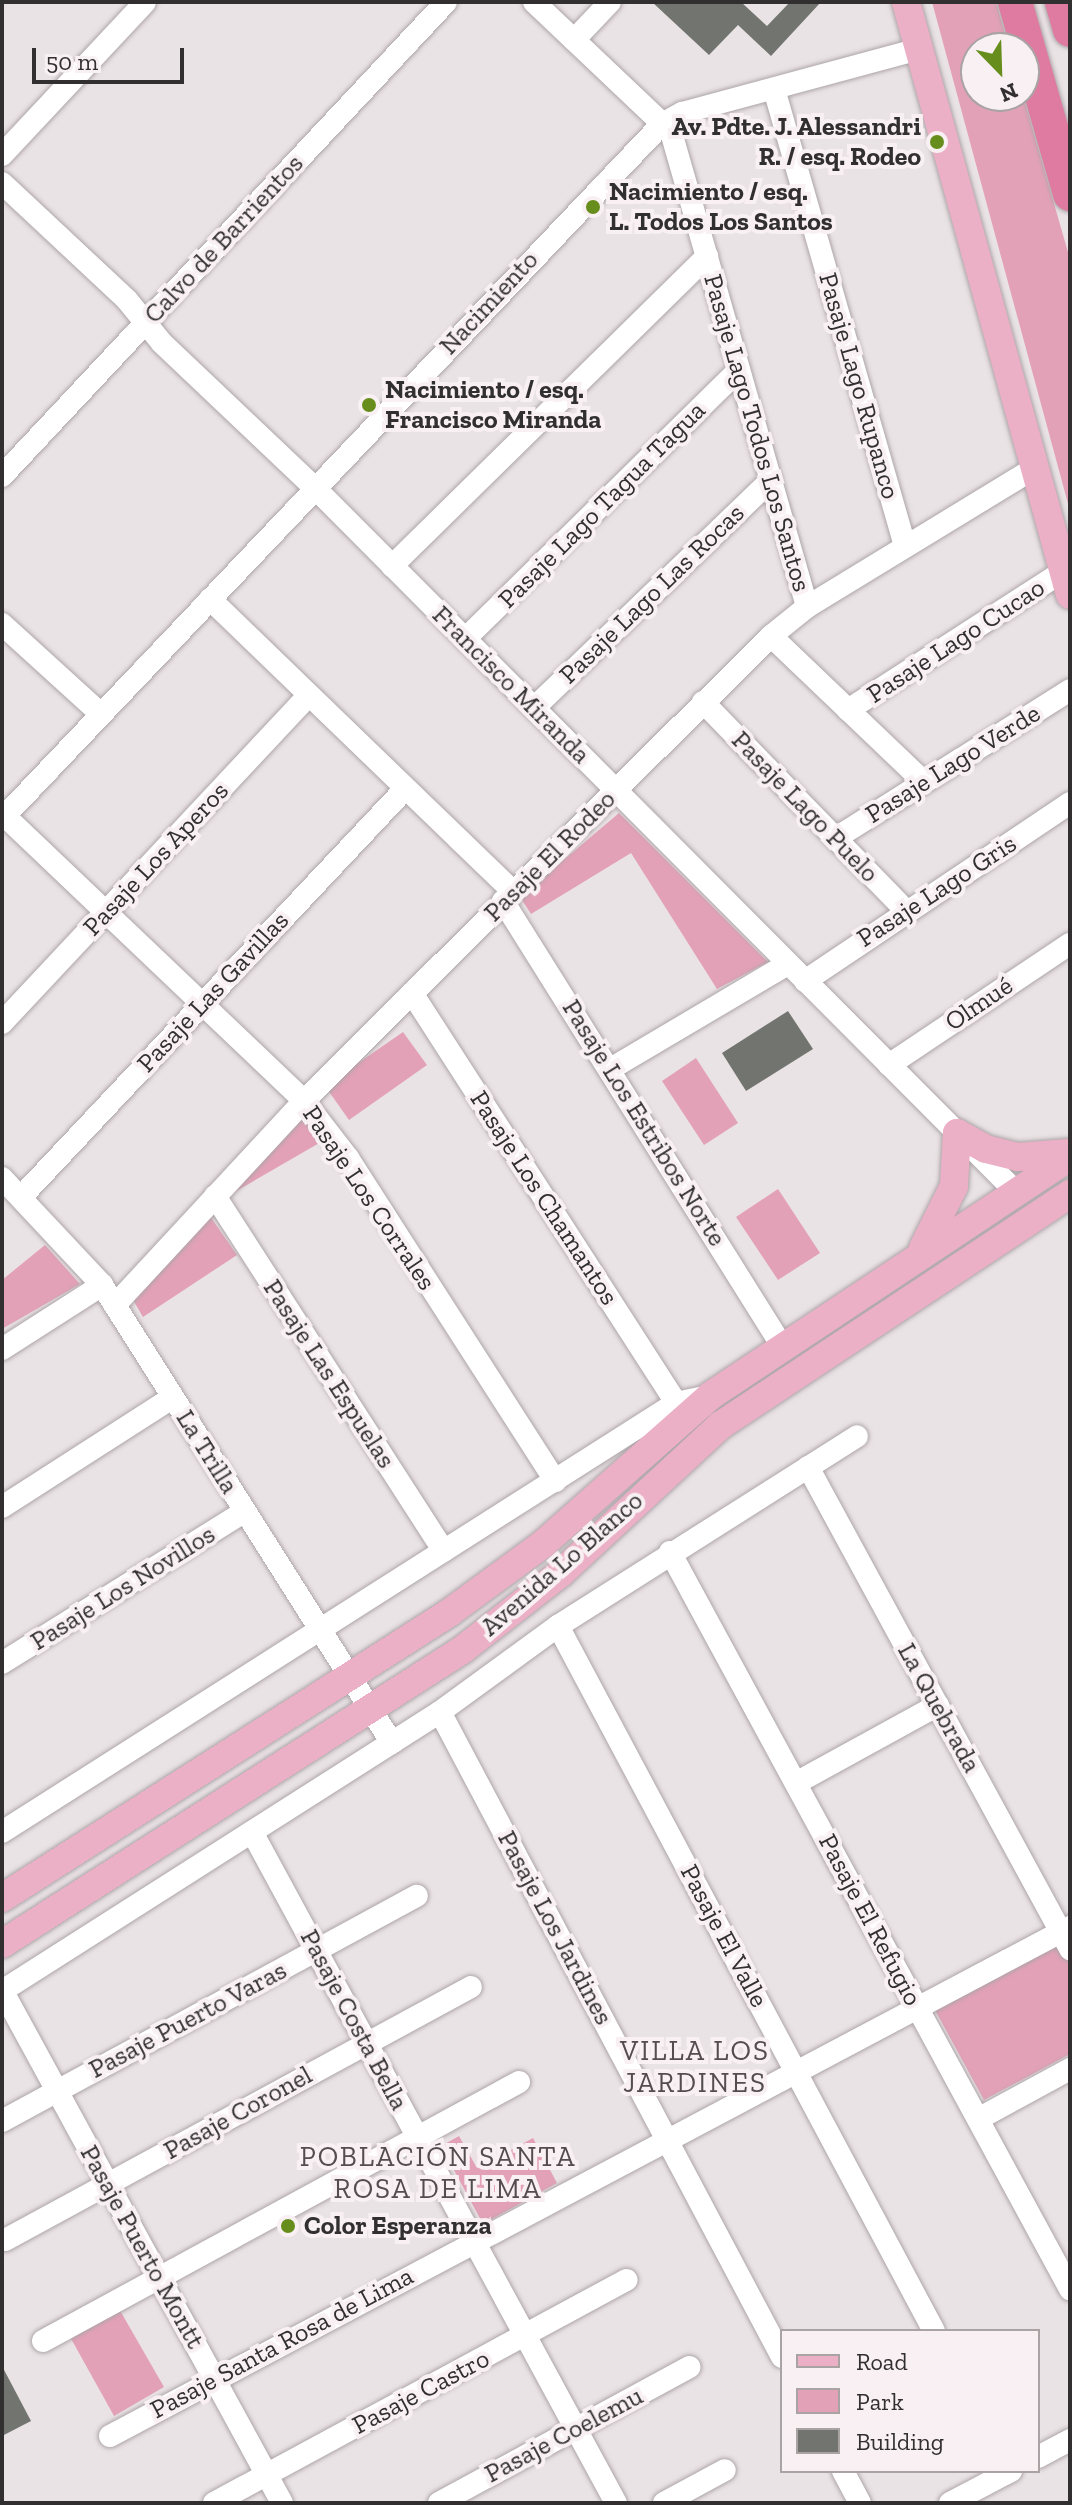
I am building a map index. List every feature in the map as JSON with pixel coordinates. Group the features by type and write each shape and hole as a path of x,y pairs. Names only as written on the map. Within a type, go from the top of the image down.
{"highway":[{"path":"1015,2 1070,194"},
{"path":"1062,2 1070,30"}],"main road":[{"path":"906,2 1067,583"},
{"path":"917,1256 939,1223 954,1186 957,1133 986,1149 1018,1157 1070,1155"},
{"name":"Avenida Lo Blanco","path":"2,1898 349,1677 514,1567 710,1396 1070,1155"},
{"path":"1016,1192 1030,1202 1062,1199"},
{"name":"Avenida Lo Blanco","path":"2,1944 371,1709 525,1603 732,1417 1062,1199"}],"street":[{"path":"2,155 145,2"},
{"name":"Calvo de Barrientos","path":"2,476 446,2"},
{"path":"534,2 662,124"},
{"path":"574,40 610,2"},
{"name":"Nacimiento","path":"3,818 662,124 682,113 920,49"},
{"name":"Pasaje Lago Rupanco","path":"774,89 905,546"},
{"name":"Pasaje Lago Todos Los Santos","path":"662,124 671,132 807,607"},
{"name":"Francisco Miranda","path":"2,183 315,488 1016,1192"},
{"path":"392,566 707,256"},
{"name":"Pasaje Lago Tagua Tagua","path":"465,639 739,370"},
{"name":"Pasaje El Rodeo","path":"115,1305 304,1101 771,636 807,607 1035,468"},
{"name":"Pasaje Lago Las Rocas","path":"534,708 771,480"},
{"name":"Pasaje Lago Cucao","path":"848,710 1067,583"},
{"name":"Pasaje Los Estribos Norte","path":"210,599 405,789 508,897 782,1346"},
{"path":"2,624 101,714"},
{"path":"771,636 924,782"},
{"name":"Pasaje Lago Verde","path":"836,838 1070,690"},
{"name":"Pasaje Los Aperos","path":"2,1023 309,695"},
{"name":"Pasaje Lago Puelo","path":"703,702 906,911"},
{"name":"Pasaje Las Gavillas","path":"22,1196 405,789"},
{"name":"Pasaje Lago Gris","path":"805,981 1070,803"},
{"name":"Pasaje Los Corrales","path":"3,818 304,1101 348,1158 555,1481"},
{"name":"Olmué","path":"889,1065 1070,944"},
{"path":"612,1068 788,964"},
{"name":"Pasaje Los Chamantos","path":"412,993 676,1403"},
{"name":"La Trilla","path":"2,1178 102,1285 392,1743"},
{"name":"Pasaje Las Espuelas","path":"215,1196 444,1551"},
{"path":"2,1349 102,1285"},
{"name":"Avenida Lo Blanco","path":"2,1832 676,1403 710,1396"},
{"path":"2,1507 172,1398"},
{"name":"Avenida Lo Blanco","path":"2,1990 440,1712 558,1626 857,1436"},
{"name":"La Quebrada","path":"808,1467 1067,1936"},
{"name":"Pasaje Los Novillos","path":"2,1663 244,1512"},
{"name":"Pasaje El Refugio","path":"670,1552 1070,2289"},
{"name":"Pasaje El Valle","path":"558,1626 933,2329"},
{"path":"796,1783 938,1705"},
{"name":"Pasaje Los Jardines","path":"440,1712 780,2353"},
{"name":"Pasaje Costa Bella","path":"252,1832 616,2503"},
{"name":"Pasaje Puerto Varas","path":"2,2121 417,1896"},
{"name":"Pasaje Santa Rosa de Lima","path":"110,2436 666,2137 917,2007 1067,1936"},
{"name":"Pasaje Coronel","path":"5,2240 471,1987"},
{"name":"Pasaje Puerto Montt","path":"2,1990 282,2503"},
{"path":"978,2119 1070,2069"},
{"path":"43,2341 519,2082"},
{"name":"Pasaje Castro","path":"214,2503 627,2280"},
{"name":"Pasaje Coelemu","path":"439,2503 690,2367"},
{"path":"1040,2456 1070,2440"},
{"path":"664,2503 725,2470"},
{"path":"844,2473 860,2503"},
{"path":"950,2503 1005,2473"}],"green space":[{"path":"932,2 996,2 1004,32 960,32 960,105"},
{"path":"962,112 1028,112 1070,259 1070,511"},
{"path":"619,813 768,962 717,989 631,853 531,914 520,897"},
{"path":"403,1032 427,1065 349,1120 325,1086"},
{"path":"696,1058 738,1123 704,1145 662,1081"},
{"path":"302,1118 321,1142 233,1193"},
{"path":"778,1189 820,1253 778,1280 736,1217"},
{"path":"207,1212 237,1255 143,1317 129,1293"},
{"path":"45,1245 80,1284 2,1329 2,1280"},
{"path":"1058,1943 1070,1965 1070,2054 984,2100 935,2010"},
{"path":"459,2136 477,2168 533,2138 557,2183 483,2224 441,2146"},
{"path":"118,2307 164,2387 114,2416 69,2335"}],"building":[{"path":"652,2 741,2 767,26 790,2 821,2 771,56 738,25 709,55"},
{"path":"788,1011 813,1049 746,1091 722,1053"},
{"path":"2,2366 31,2421 2,2436"}],"place":[{"name":"Av. Pdte. J. Alessandri R. / esq. Rodeo","path":"937,142"},
{"name":"Nacimiento / esq. L. Todos Los Santos","path":"593,207"},
{"name":"Nacimiento / esq. Francisco Miranda","path":"369,405"},
{"name":"Color Esperanza","path":"288,2226"}],"district":[{"name":"VILLA LOS JARDINES","path":"695,2067"},
{"name":"POBLACIÓN SANTA ROSA DE LIMA","path":"438,2173"}]}
